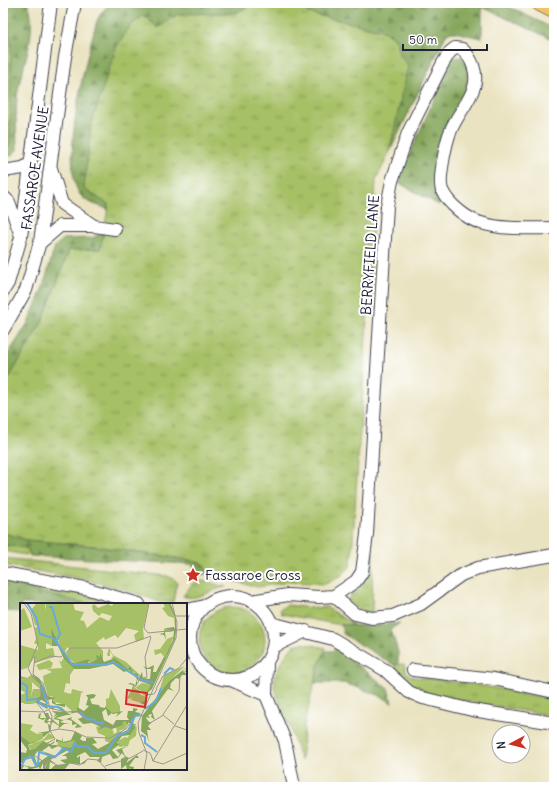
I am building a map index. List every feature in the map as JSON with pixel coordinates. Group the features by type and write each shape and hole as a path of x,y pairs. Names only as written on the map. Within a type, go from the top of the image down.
{"street":[{"name":"FASSAROE AVENUE","path":"3,291 10,277 21,236 51,3"},
{"name":"FASSAROE AVENUE","path":"3,330 26,290 39,244 65,57 75,3"},
{"name":"BERRYFIELD LANE","path":"251,601 288,595 319,598 334,596 356,581 362,572 367,534 386,213 392,181 408,133 443,63 450,52 455,48 462,49 472,60 474,86 450,130 442,162 442,190 454,206 466,216 481,223 508,227 554,228"},
{"path":"3,171 23,168 31,163"},
{"path":"50,164 62,204 94,226"},
{"path":"3,196 9,202 21,236"},
{"path":"39,244 60,226 94,226 115,229"},
{"path":"334,596 355,614 372,618 393,616 421,604 461,575 478,568 554,555"},
{"path":"3,573 85,588 136,603"},
{"path":"194,655 190,642 191,628 196,616 205,606 215,600 227,596 239,597 251,601 269,619 274,634 273,647 267,661 266,695 285,741 294,787"},
{"path":"269,619 277,597"},
{"path":"187,610 205,606"},
{"path":"269,619 332,639 385,670 409,692 416,695 472,710 554,723"},
{"path":"273,647 306,631"},
{"path":"187,646 200,665 209,673 219,678 231,680 266,695"},
{"path":"231,680 245,678 257,671 267,661"},
{"path":"413,670 494,679 554,692"}],"green space":[{"path":"3,3 6,3 12,18 10,144 3,147"},
{"path":"3,3 28,3 31,15 31,26 28,50 17,97 17,150 10,156 3,158 3,147 10,144 11,39 3,20"},
{"path":"109,3 289,3 283,7 251,5 235,13 178,14 158,28 144,15 130,26 116,48 91,125 84,189 108,204 108,209 96,205 81,196 74,178 72,158 73,134 81,83 97,21"},
{"path":"111,3 422,3 447,33 376,180 352,555 350,567 341,576 325,584 289,582 258,587 208,575 189,560 94,546 27,540 3,533 3,388 42,322 69,250 100,249 108,209 80,192 102,27"},
{"path":"299,3 498,3 514,9 554,29 554,40 482,7 482,38 454,32 446,33 389,153 408,66 400,54 396,39 381,30 308,13"},
{"path":"461,57 471,68 471,73 467,88 444,131 436,153 434,176 439,205 399,183 406,162 453,58"},
{"path":"104,232 100,249 69,250 42,322 3,388 3,362 28,323 43,287 55,246 64,239 92,238"},
{"path":"3,533 27,540 94,546 189,560 204,564 208,575 201,574 191,564 31,556 27,548 3,545"},
{"path":"3,545 27,548 31,556 3,551"},
{"path":"371,553 373,553 372,613 361,611 349,602 352,592 366,579 370,566"},
{"path":"3,558 167,576 177,582 173,602 160,602 132,592 88,580 3,565"},
{"path":"3,581 23,583 32,591 85,603 20,603 20,612 3,611"},
{"path":"203,581 226,587 199,596 183,596 193,583"},
{"path":"23,583 65,590 116,603 85,603 32,591"},
{"path":"288,605 310,608 326,607 354,625 341,625 282,614 280,609"},
{"path":"232,607 245,609 260,622 263,627 265,640 263,653 250,668 245,671 232,673 219,671 204,658 201,653 199,640 201,627 214,612 219,609"},
{"path":"400,623 391,629 398,652 398,664 394,665 343,634 341,625 374,626"},
{"path":"302,643 326,648 318,667 304,726 301,761 274,688 275,676 283,659 294,645"},
{"path":"335,648 388,688 392,703 381,696 344,683 315,683 318,667 325,651 333,651"},
{"path":"404,664 407,673 413,677 473,684 554,699 554,716 481,704 427,693 410,685 402,678 394,665"}],"place":[{"name":"Fassaroe Cross","path":"193,575"}]}
